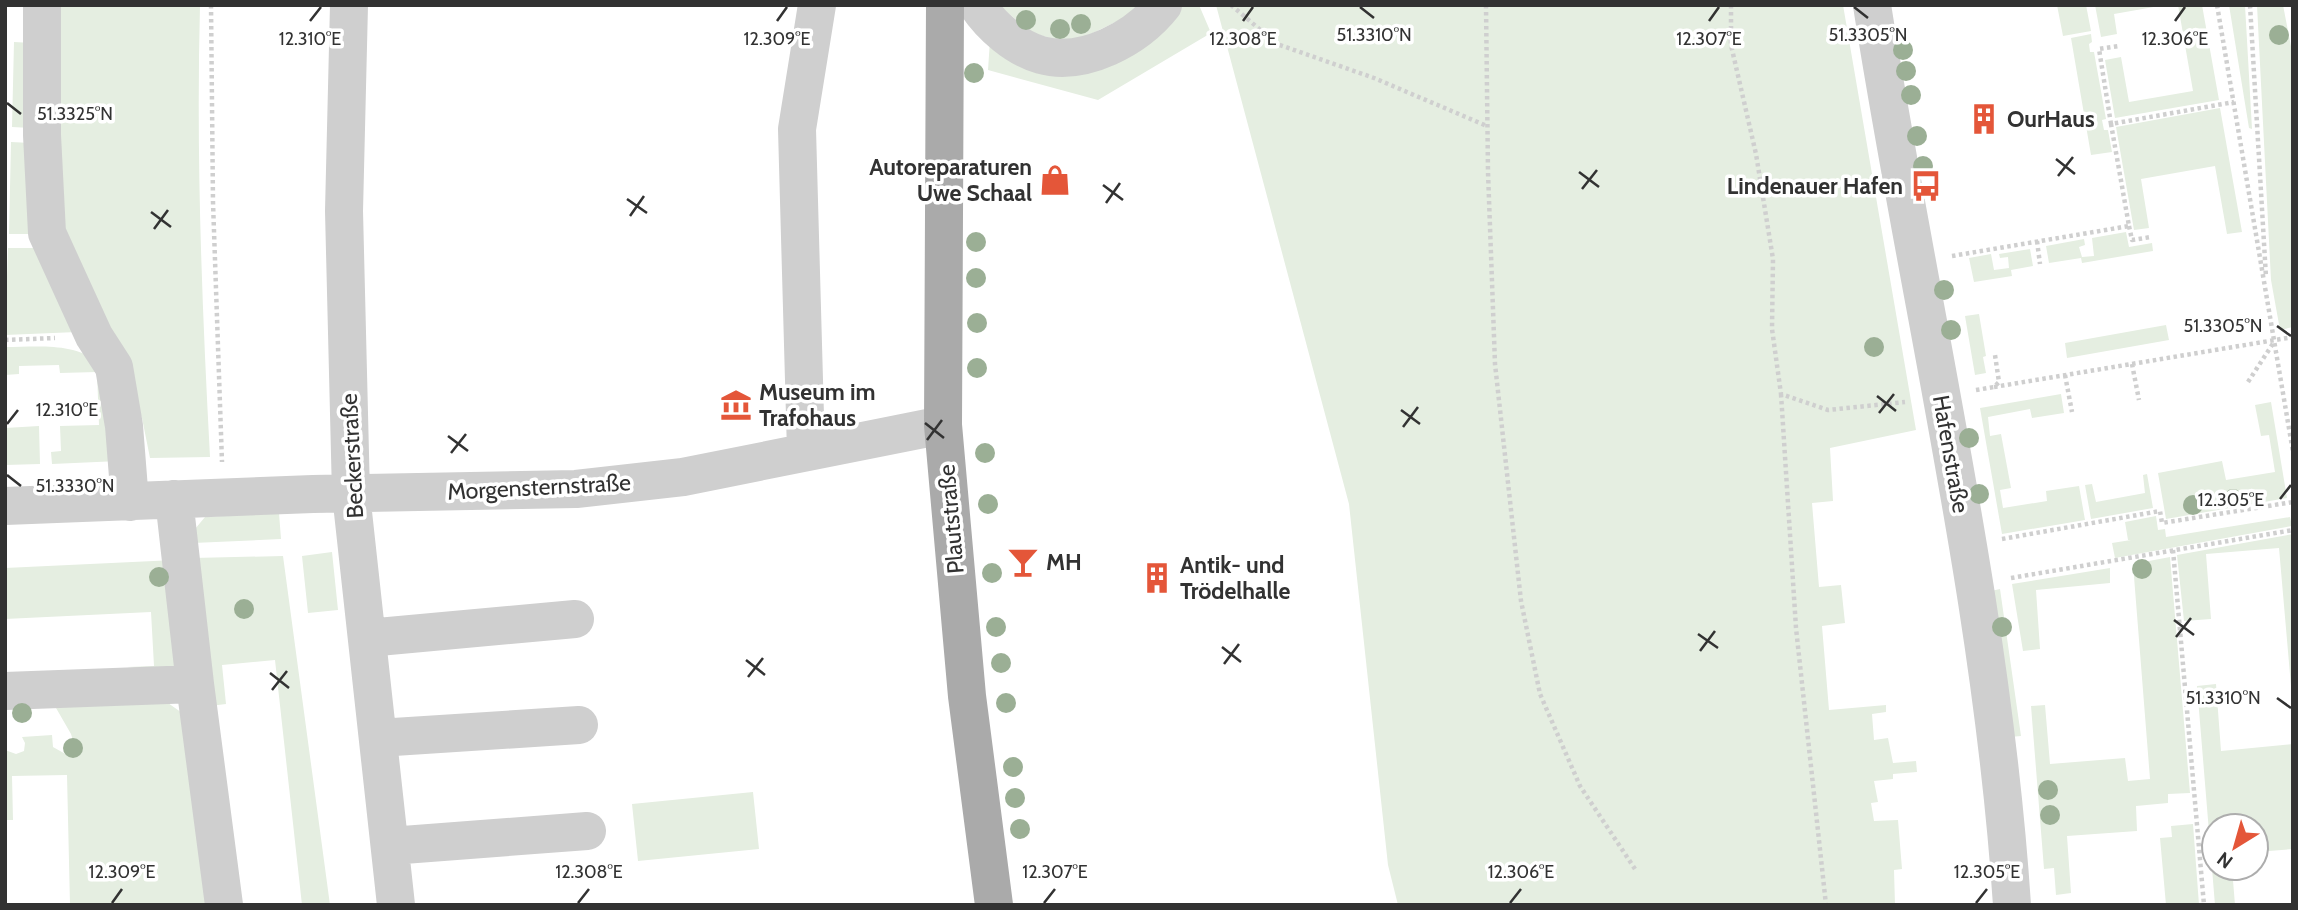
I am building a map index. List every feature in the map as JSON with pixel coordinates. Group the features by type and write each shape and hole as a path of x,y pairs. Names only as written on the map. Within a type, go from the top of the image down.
{"main road":[{"name":"Plautstraße","path":"945,5 943,425 967,696 994,905"}],"street":[{"path":"42,5 42,135 47,233 94,337 114,367 124,426 130,502"},
{"name":"Beckerstraße","path":"349,5 344,211 351,494 396,905"},
{"path":"806,452 797,129 817,5"},
{"path":"977,5 1008,38 1041,55 1074,57 1101,50 1124,39 1163,5"},
{"name":"Hafenstraße","path":"1872,5 1990,684 2004,794 2012,905"},
{"name":"Morgensternstraße","path":"5,506 576,489 683,477 943,425"},
{"path":"174,499 194,684 224,905"},
{"path":"367,638 575,619"},
{"path":"5,691 194,684"},
{"path":"378,738 579,725"},
{"path":"390,846 587,831"}],"path":[{"path":"211,5 213,202 224,498"},
{"path":"1231,5 1277,44 1374,79 1487,126"},
{"path":"1486,5 1495,364 1521,601 1540,694 1580,786 1634,869"},
{"path":"1731,5 1731,45 1756,154 1773,259 1772,330 1781,394 1796,628 1826,905"},
{"path":"2217,5 2293,452"},
{"path":"2250,5 2267,299"},
{"path":"2119,46 2099,49 2132,240 2151,237"},
{"path":"2112,124 2234,102"},
{"path":"1948,256 2129,226"},
{"path":"2037,242 2040,264"},
{"path":"5,340 94,337"},
{"path":"1781,394 1828,410 1941,398 2293,337"},
{"path":"2248,382 2274,341"},
{"path":"1994,387 1999,374 1995,355"},
{"path":"2133,364 2139,400"},
{"path":"2065,375 2072,412"},
{"path":"1967,545 2160,511 2162,523 2293,502"},
{"path":"1974,584 2293,530"},
{"path":"2173,550 2204,905"}],"shaded area":[{"path":"200,5 200,231 210,457 150,458 142,418 64,246 53,7"},
{"path":"999,5 1151,5 1070,44 1030,32"},
{"path":"1173,5 1199,5 1211,33 1098,100 988,70 990,40 1035,59"},
{"path":"1216,5 1843,5 1916,430 1830,448 1833,501 1812,503 1819,587 1841,585 1845,623 1822,626 1829,710 1886,705 1886,712 1872,714 1874,740 1888,738 1893,763 1916,761 1917,772 1893,774 1893,779 1874,781 1878,802 1871,803 1874,821 1898,820 1902,869 1894,870 1895,905 1398,905 1388,865 1349,504"},
{"path":"2057,5 2086,5 2091,31 2063,36"},
{"path":"2095,5 2165,5 2114,14 2117,34 2101,37"},
{"path":"2178,5 2202,5 2219,100 2115,118 2105,60 2121,57 2129,102 2193,91"},
{"path":"2229,5 2245,5 2252,129 2249,128"},
{"path":"2257,5 2283,5 2293,57 2293,327 2280,330 2271,280"},
{"path":"2091,34 2090,52 2094,52 2106,119 2102,120 2104,130 2108,130 2112,152 2091,155 2071,38"},
{"path":"14,42 33,43 31,128 12,127"},
{"path":"2220,108 2242,232 2227,234 2215,166 2141,179 2149,228 2134,230 2116,127"},
{"path":"11,142 31,143 35,234 9,234"},
{"path":"2126,232 2129,247 2152,243 2153,251 2082,263 2081,258 2049,263 2046,246 2084,239 2085,245 2079,247 2082,257 2094,256 2092,238"},
{"path":"8,248 39,248 77,332 5,335"},
{"path":"2030,249 2033,266 2011,270 2012,276 1974,282 1969,258 1991,254 1994,270 2009,268 2008,257 2000,258 1999,254"},
{"path":"1979,314 1986,373 1975,375 1965,316"},
{"path":"2166,325 2169,340 2067,358 2065,343"},
{"path":"5,347 65,348 96,361 119,461 52,464 51,452 61,451 60,426 99,425 97,372 60,373 59,365 19,366 19,374 5,375"},
{"path":"2061,394 2064,413 2032,418 2030,409 1988,417 1990,436 2001,434 2011,488 2000,490 2003,508 2047,501 2046,491 2079,486 2085,520 2002,534 1980,408"},
{"path":"2271,402 2287,498 2166,519 2158,473 2222,461 2226,480 2275,472 2269,435 2261,436 2255,405"},
{"path":"39,426 40,464 5,465 5,428"},
{"path":"2147,474 2153,508 2091,519 2085,485 2092,484 2096,502 2145,493 2143,475"},
{"path":"279,513 281,539 193,543 190,535 205,517"},
{"path":"2156,516 2158,530 2165,529 2166,537 2290,517 2292,526 2115,558 2112,543 2131,540 2128,540 2125,522"},
{"path":"2293,534 2293,709 2279,548 2206,554 2211,619 2184,621 2177,555"},
{"path":"332,552 338,610 308,613 302,556"},
{"path":"283,556 330,905 302,905 275,660 222,665 226,704 210,706 193,558"},
{"path":"2170,557 2190,793 2168,794 2168,803 2136,806 2137,831 2067,836 2071,893 2056,895 2054,868 2044,869 2031,706 2045,705 2050,764 2125,758 2128,781 2150,779 2133,564"},
{"path":"175,560 178,661 170,672 127,667 154,666 151,612 5,619 5,568"},
{"path":"2110,568 2110,583 2036,590 2040,649 2023,651 2012,584"},
{"path":"2000,589 2021,736 2010,737 1991,591"},
{"path":"2216,684 2221,751 2293,744 2293,849 2270,851 2270,812 2207,812 2197,686"},
{"path":"52,701 168,703 185,715 215,905 70,905 67,775 12,776 13,820 5,820 5,750 16,754 24,751 25,743 22,737 52,735 53,747 69,756 77,754 71,734"},
{"path":"753,792 759,849 638,861 632,804"},
{"path":"2193,824 2199,905 2166,905 2160,838 2172,837 2171,826"},
{"path":"2213,882 2233,882 2235,905 2215,905"}],"place":[{"name":"OurHaus","path":"1984,119"},
{"name":"Autoreparaturen Uwe Schaal","path":"1055,180"},
{"name":"Lindenauer Hafen","path":"1926,186"},
{"name":"Museum im Trafohaus","path":"736,405"},
{"name":"MH","path":"1023,562"},
{"name":"Antik- und Trödelhalle","path":"1157,578"}]}
